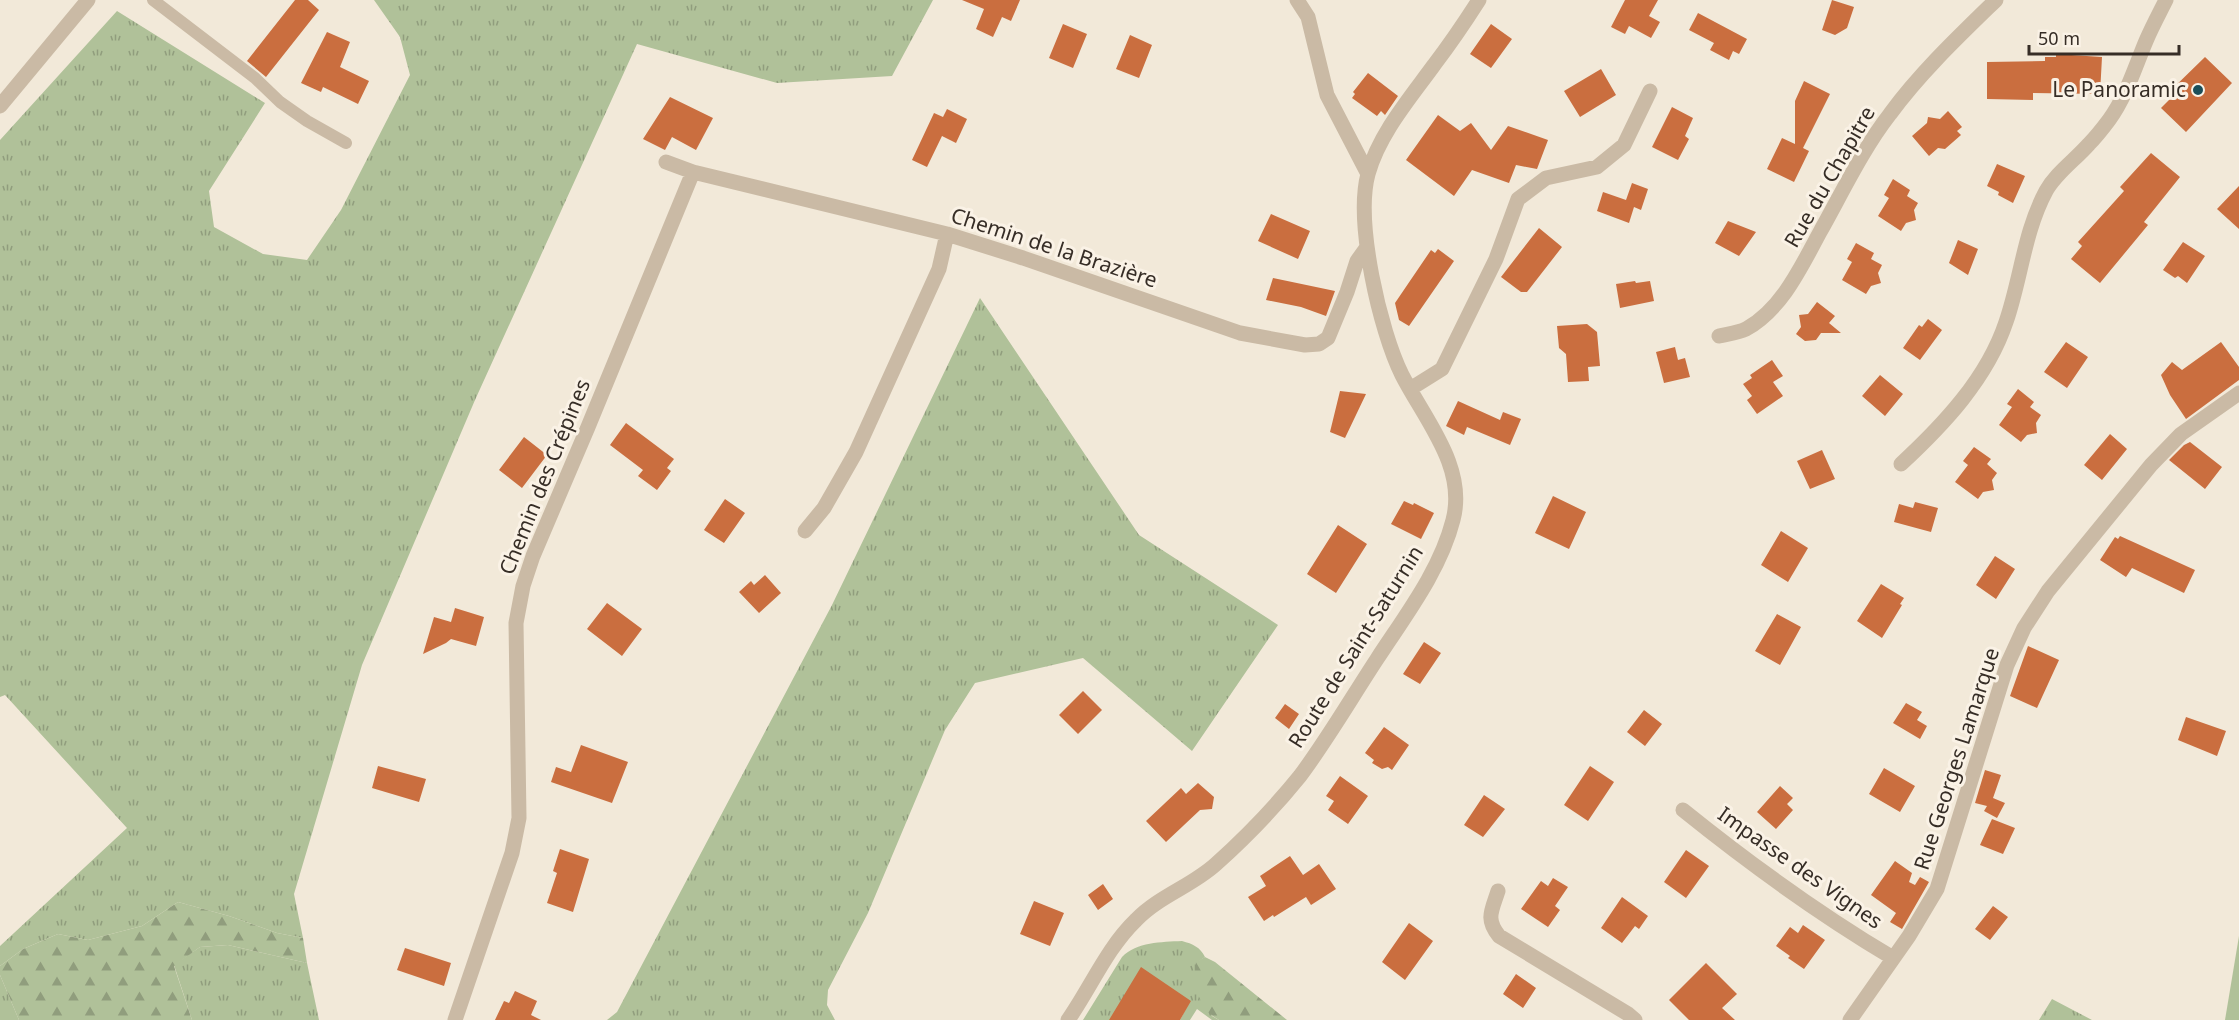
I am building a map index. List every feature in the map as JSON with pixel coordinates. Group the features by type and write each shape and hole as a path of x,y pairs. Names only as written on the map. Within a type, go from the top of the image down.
{"street":[{"path":"0,106 88,0"},
{"path":"1297,0 1308,17 1327,95 1368,174"},
{"name":"Route de Saint-Saturnin","path":"1068,1020 1083,999 1112,948 1136,920 1152,906 1214,866 1263,818 1301,774 1416,599 1438,560 1453,522 1458,498 1453,471 1401,373 1383,324 1367,247 1363,206 1368,174 1379,148 1402,110 1479,0"},
{"name":"Rue du Chapitre","path":"1719,336 1744,330 1782,297 1889,114 1931,65 1996,0"},
{"path":"1901,464 1927,440 1960,403 1988,360 2006,323 2034,217 2046,189 2089,145 2111,118 2131,80 2166,0"},
{"path":"1410,389 1442,369 1497,259 1518,199 1546,178 1597,167 1615,153 1624,145 1650,91"},
{"name":"Chemin de la Brazière","path":"666,162 693,172 947,234 1240,333 1305,345 1319,344 1328,338 1335,326 1357,261 1367,247"},
{"name":"Chemin des Crépines","path":"455,1020 513,853 519,818 515,656 516,623 522,586 532,556 693,172"},
{"path":"805,531 824,508 856,452 939,268 947,234"},
{"name":"Rue Georges Lamarque","path":"1850,1020 1909,936 1936,889 2007,665 2024,628 2048,591 2151,465 2181,434 2239,393"},
{"name":"Impasse des Vignes","path":"1683,810 1744,858 1841,927 1893,958"},
{"path":"1498,891 1490,916 1491,926 1499,936 1635,1020"}],"lane":[{"path":"153,0 255,78 280,102 307,121 346,143"}],"green space":[{"path":"374,0 933,0 892,76 777,83 637,44 475,400 362,665 294,894 303,938 277,933 229,916 178,902 142,926 88,940 58,934 23,949 0,966 0,946 127,828 5,695 0,697 0,140 117,11 265,103 209,191 214,227 263,254 307,260 341,210 410,75 400,37"},
{"path":"980,298 1139,535 1278,625 1192,751 1083,658 975,683 945,730 868,913 828,990 827,1005 835,1020 607,1020 617,1012 832,605"},
{"path":"178,902 229,916 277,933 303,938 307,963 228,945 200,947 174,966 192,1020 19,1020 0,975 0,966 23,949 58,934 88,940 142,926"},
{"path":"2239,936 2239,1020 2225,1020"},
{"path":"1182,941 1196,946 1205,957 1196,963 1212,1016 1219,1020 1212,1020 1197,1009 1190,1020 1180,1020 1190,1001 1109,1020 1083,1020 1122,957 1128,952 1150,944"},
{"path":"228,945 307,963 319,1020 192,1020 174,965 200,947"},
{"path":"1205,957 1215,962 1287,1020 1219,1020 1212,1015 1198,995 1195,979 1196,962"},
{"path":"0,975 19,1020 0,1020"},
{"path":"2052,999 2092,1020 2039,1020"}],"building":[{"path":"295,0 308,0 319,10 266,77 247,61"},
{"path":"962,0 1020,0 1011,21 1002,17 993,37 976,29 984,9"},
{"path":"1625,0 1658,0 1649,16 1660,22 1651,38 1629,26 1625,34 1611,27"},
{"path":"1832,0 1854,7 1847,28 1835,35 1822,30"},
{"path":"1698,13 1747,39 1739,54 1733,51 1729,60 1710,50 1714,43 1689,30"},
{"path":"1063,24 1087,34 1073,68 1049,58"},
{"path":"1491,24 1512,39 1491,68 1470,54"},
{"path":"327,32 350,42 340,67 369,81 358,104 323,87 321,92 301,83"},
{"path":"1130,35 1152,45 1139,78 1116,69"},
{"path":"2056,54 2102,57 2100,94 2033,93 2033,100 1987,99 1987,62 2045,61 2045,57 2056,57"},
{"name":"Le Panoramic","path":"2205,57 2232,83 2186,132 2161,108 2169,100 2165,96"},
{"path":"1601,69 1616,95 1580,117 1564,91"},
{"path":"1368,73 1398,96 1385,115 1381,111 1377,116 1352,98 1355,94 1353,92"},
{"path":"1804,81 1830,94 1803,148 1809,151 1794,182 1767,169 1782,138 1795,144 1795,101"},
{"path":"670,97 713,118 696,150 672,137 665,150 643,139"},
{"path":"1672,107 1693,118 1685,136 1689,139 1678,160 1652,147"},
{"path":"947,109 967,119 956,143 942,136 927,167 912,160 934,113 943,117"},
{"path":"1948,111 1962,127 1957,131 1961,135 1945,149 1938,148 1929,156 1912,136 1927,123 1928,117 1940,119"},
{"path":"1438,115 1460,131 1471,123 1491,150 1508,126 1548,140 1537,169 1516,165 1509,183 1472,170 1454,196 1406,160"},
{"path":"2151,153 2180,177 2144,222 2148,225 2100,283 2071,259 2082,246 2078,242 2124,191 2120,187"},
{"path":"1997,164 2025,176 2013,203 1987,186"},
{"path":"1893,179 1910,190 1907,196 1918,203 1914,210 1916,220 1906,223 1901,231 1878,216 1889,198 1884,195"},
{"path":"1632,183 1648,189 1641,210 1634,207 1629,223 1597,211 1603,192 1626,200"},
{"path":"2239,186 2239,229 2217,209"},
{"path":"1271,214 1310,231 1298,259 1258,241"},
{"path":"1728,221 1756,232 1739,256 1715,243"},
{"path":"1539,228 1562,247 1527,292 1521,292 1501,277"},
{"path":"1958,240 1978,249 1968,275 1949,263"},
{"path":"2183,242 2205,256 2187,283 2178,276 2175,278 2163,270"},
{"path":"1856,243 1874,253 1871,259 1882,265 1878,273 1881,283 1871,286 1866,294 1842,280 1852,262 1847,259"},
{"path":"1438,249 1454,261 1409,326 1399,320 1395,303 1431,250 1435,253"},
{"path":"1273,278 1335,291 1326,316 1301,307 1266,300"},
{"path":"1635,281 1636,283 1650,281 1654,301 1620,308 1616,284"},
{"path":"1817,302 1835,316 1829,323 1841,333 1821,333 1816,340 1805,341 1796,334 1801,327 1799,315 1808,314"},
{"path":"1928,319 1942,330 1920,360 1903,348 1919,325 1922,327"},
{"path":"1587,324 1597,332 1600,366 1588,367 1589,381 1568,382 1566,354 1559,348 1557,326"},
{"path":"2066,342 2088,357 2067,388 2044,372"},
{"path":"2221,342 2239,367 2239,380 2186,419 2170,395 2161,375 2172,362 2182,370"},
{"path":"1675,347 1678,360 1685,358 1690,377 1664,383 1656,352"},
{"path":"1772,360 1783,376 1773,382 1783,396 1757,414 1747,400 1752,396 1743,384 1752,378 1750,375"},
{"path":"1880,375 1903,394 1885,416 1862,396"},
{"path":"2018,389 2034,402 2030,407 2041,415 2036,423 2037,433 2027,435 2021,442 1999,425 2012,407 2007,404"},
{"path":"1340,391 1366,394 1345,438 1330,432"},
{"path":"1458,401 1500,420 1503,412 1521,419 1510,445 1467,427 1464,435 1446,426"},
{"path":"626,423 674,459 667,468 671,471 657,490 638,476 643,470 610,445"},
{"path":"2110,434 2127,449 2102,480 2084,465"},
{"path":"524,437 547,455 522,488 499,470"},
{"path":"2190,442 2222,467 2205,489 2169,460"},
{"path":"1974,447 1991,459 1987,464 1997,473 1992,480 1994,490 1983,492 1978,499 1955,482 1968,465 1963,461"},
{"path":"1822,450 1835,479 1810,489 1797,461"},
{"path":"1553,496 1586,512 1569,549 1535,533"},
{"path":"725,499 745,513 724,543 704,530"},
{"path":"1404,501 1413,505 1414,503 1434,513 1421,539 1391,524"},
{"path":"1915,502 1938,508 1931,532 1894,522 1899,504 1913,508"},
{"path":"1338,525 1367,544 1336,593 1307,574"},
{"path":"1781,531 1808,548 1788,582 1761,565"},
{"path":"2120,536 2195,570 2184,593 2132,568 2126,577 2100,560 2115,537 2118,539"},
{"path":"1995,556 2015,569 1996,599 1976,585"},
{"path":"765,575 781,593 759,613 739,592 751,581 754,585"},
{"path":"1881,584 1904,598 1882,638 1857,621"},
{"path":"607,603 642,629 622,656 587,629"},
{"path":"455,608 484,617 476,646 451,639 423,654 434,617 451,622"},
{"path":"1777,614 1801,627 1780,665 1755,651"},
{"path":"1424,642 1441,653 1420,684 1403,674"},
{"path":"2028,646 2059,660 2037,708 2010,696"},
{"path":"1083,691 1102,710 1078,734 1059,715"},
{"path":"1906,703 1922,712 1917,720 1927,726 1920,739 1893,723"},
{"path":"1285,704 1299,714 1289,729 1275,718"},
{"path":"1644,710 1662,724 1645,746 1627,732"},
{"path":"2186,717 2226,731 2217,756 2178,740"},
{"path":"1384,727 1409,745 1392,770 1388,767 1382,769 1372,763 1374,760 1365,753"},
{"path":"581,745 628,762 612,803 551,782 556,767 571,772"},
{"path":"378,766 426,779 419,802 372,788"},
{"path":"1590,766 1614,782 1588,821 1564,805"},
{"path":"1884,768 1915,786 1900,812 1869,794"},
{"path":"1985,770 2001,775 1993,798 2005,803 1997,818 1984,811 1987,806 1975,803"},
{"path":"1340,776 1368,796 1348,824 1328,810 1334,801 1326,796"},
{"path":"1198,783 1214,797 1212,809 1200,810 1166,842 1146,821 1181,788 1186,794"},
{"path":"1780,786 1793,798 1787,804 1793,810 1776,829 1757,812"},
{"path":"1484,795 1505,809 1483,837 1464,825"},
{"path":"1992,819 2015,828 2003,854 1980,845"},
{"path":"560,849 589,859 573,912 547,903 557,873 553,871"},
{"path":"1686,850 1709,866 1686,898 1664,882"},
{"path":"1290,856 1303,875 1319,864 1336,889 1311,905 1306,897 1264,921 1248,897 1266,886 1260,876"},
{"path":"1895,861 1912,873 1909,882 1915,885 1920,877 1929,882 1902,929 1890,922 1896,913 1871,895"},
{"path":"1553,878 1568,887 1555,906 1560,910 1548,927 1521,909 1541,881 1548,886"},
{"path":"1103,884 1113,899 1098,910 1088,895"},
{"path":"1622,897 1648,916 1639,929 1635,926 1622,943 1601,928"},
{"path":"1034,901 1064,913 1050,946 1020,934"},
{"path":"1993,906 2008,917 1990,940 1975,929"},
{"path":"1409,923 1433,941 1405,980 1382,962"},
{"path":"1803,925 1825,940 1804,969 1776,946 1790,927 1798,933"},
{"path":"405,948 451,963 444,986 397,970"},
{"path":"1706,963 1737,994 1722,1008 1735,1020 1689,1020 1669,1000"},
{"path":"1141,967 1191,1001 1180,1020 1109,1020"},
{"path":"1516,974 1536,988 1523,1008 1503,994"},
{"path":"515,991 537,1001 531,1015 541,1020 495,1020 504,1001 509,1003"}],"place":[{"name":"Le Panoramic","path":"2198,90"}]}
